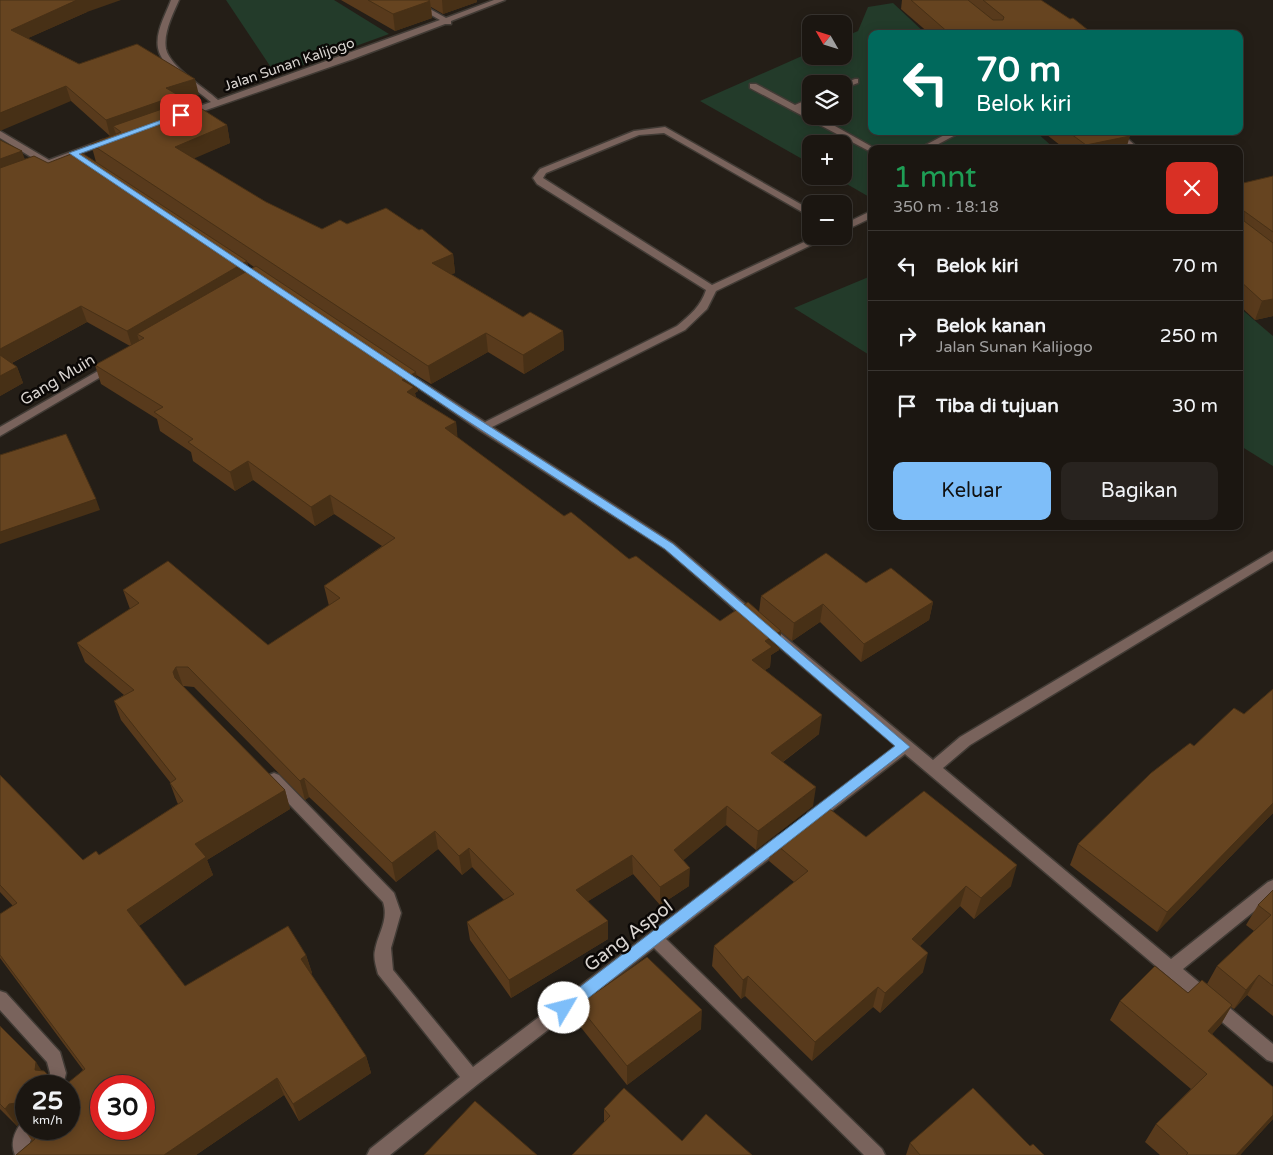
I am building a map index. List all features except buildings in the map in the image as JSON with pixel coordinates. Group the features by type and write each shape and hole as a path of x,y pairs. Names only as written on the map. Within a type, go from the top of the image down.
{"street":[{"path":"175,0 164,30 162,49 168,61 217,103"},
{"path":"409,0 448,22"},
{"name":"Jalan Sunan Kalijogo","path":"181,115 448,22 501,0"},
{"path":"753,86 868,147"},
{"path":"795,108 802,104"},
{"path":"711,290 540,182 540,175 543,172 636,133 665,130 802,209"},
{"path":"0,134 48,163"},
{"path":"930,145 951,135"},
{"path":"1119,135 1130,145"},
{"path":"24,172 118,137"},
{"path":"73,153 88,164"},
{"path":"852,224 868,216"},
{"path":"484,427 681,328 699,313 708,301 711,290 806,245"},
{"name":"Gang Muin","path":"0,432 126,358"},
{"path":"396,369 669,546 904,747 1172,968 1273,1054"},
{"path":"932,769 965,741 1273,555"},
{"name":"Gang Aspol","path":"376,1155 472,1078 904,747"},
{"path":"264,770 389,898 393,912 382,946 381,961 386,974 472,1078"},
{"path":"1172,968 1273,887"},
{"path":"655,939 876,1155"},
{"path":"0,998 54,1058 58,1075"},
{"path":"21,1140 20,1147 24,1155"}],"green space":[{"path":"226,0 334,0 389,34 276,75"},
{"path":"893,3 922,30 868,30 868,135 1039,135 1051,145 868,145 868,196 849,185 852,185 852,135 802,135 802,159 700,101 802,56 802,65 852,65 852,34 858,31 868,7"},
{"path":"868,277 868,354 794,308"},
{"path":"1243,310 1273,336 1273,466 1243,447"}],"route":[{"path":"181,115 73,153 461,412 669,546 904,747 564,1008"}]}
